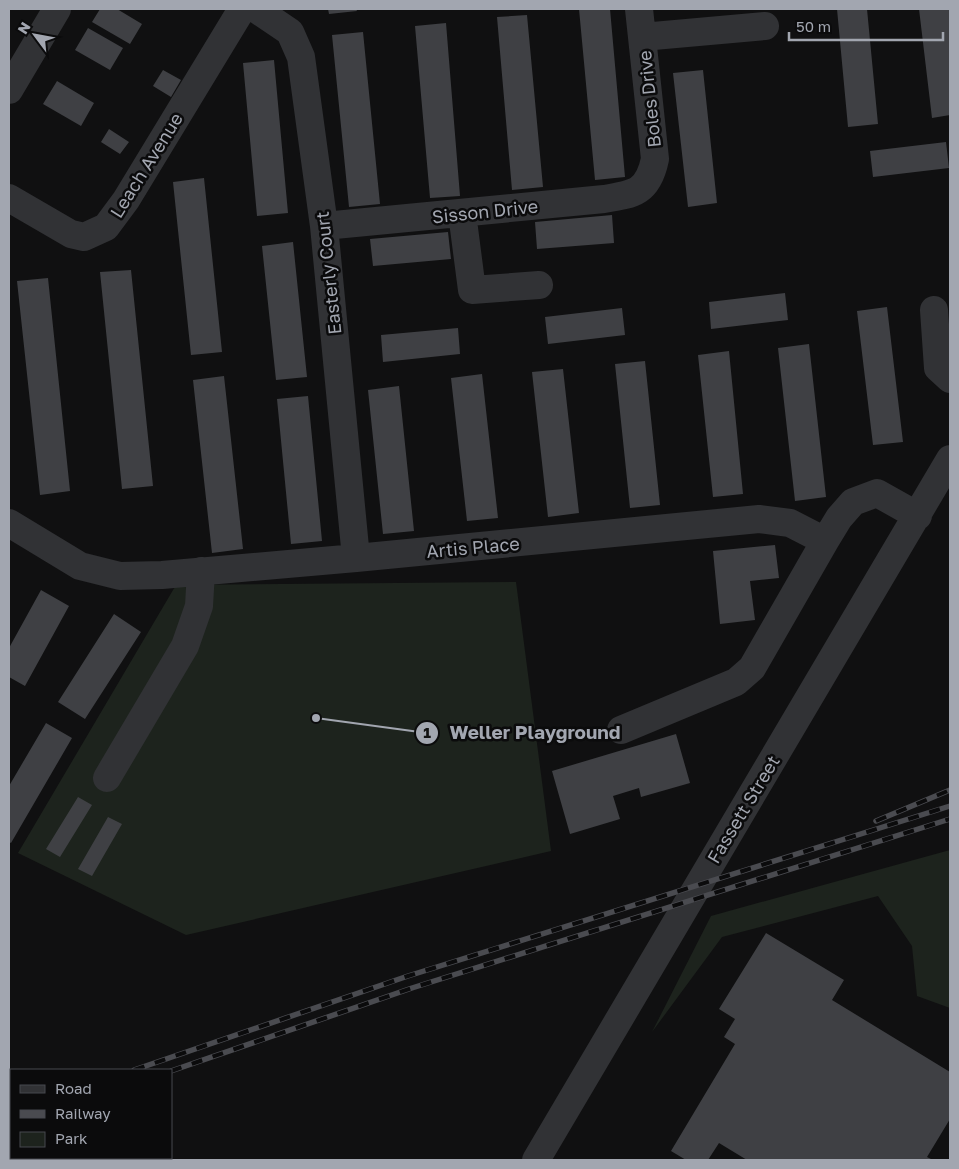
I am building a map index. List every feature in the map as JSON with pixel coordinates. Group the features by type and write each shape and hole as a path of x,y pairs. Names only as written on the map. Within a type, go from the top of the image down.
{"street":[{"name":"Leach Avenue","path":"9,198 71,234 84,237 106,227 126,200 242,9"},
{"name":"Easterly Court","path":"256,9 290,32 301,57 324,226 356,558"},
{"name":"Boles Drive","path":"639,9 655,159 652,175 644,186"},
{"path":"9,90 54,10"},
{"path":"642,37 765,26"},
{"name":"Sisson Drive","path":"324,226 604,199 635,193 644,186"},
{"path":"462,213 472,290 539,285"},
{"path":"934,310 938,368 950,379"},
{"name":"Fassett Street","path":"536,1160 950,459"},
{"path":"621,730 736,682 752,668 839,518 853,502 877,493 918,516"},
{"name":"Artis Place","path":"9,523 80,566 120,576 356,558 759,519 790,523 825,542"},
{"path":"107,778 185,646 199,606 201,571"}],"green space":[{"path":"516,582 551,851 186,935 18,853 176,585"},
{"path":"950,850 950,1008 917,996 912,946 878,896 722,937 652,1032 711,916"}],"building":[{"path":"100,9 117,9 142,24 130,44 92,22"},
{"path":"328,9 356,9 357,11 329,14"},
{"path":"579,9 610,9 625,177 595,180"},
{"path":"837,9 867,9 878,124 848,127"},
{"path":"919,9 950,9 950,115 932,118"},
{"path":"527,15 543,187 512,190 497,17"},
{"path":"446,23 460,196 430,198 415,26"},
{"path":"88,28 123,48 110,70 75,50"},
{"path":"363,32 380,204 349,207 332,35"},
{"path":"274,60 288,213 257,216 243,63"},
{"path":"163,70 181,80 171,97 153,86"},
{"path":"703,70 717,203 688,207 673,73"},
{"path":"57,81 94,103 81,126 43,104"},
{"path":"109,129 129,142 120,154 101,142"},
{"path":"946,142 949,168 873,177 870,151"},
{"path":"204,178 222,352 191,355 173,182"},
{"path":"612,215 614,243 537,249 535,222"},
{"path":"448,232 451,259 373,266 370,239"},
{"path":"293,242 307,377 276,380 262,246"},
{"path":"131,270 153,486 122,489 100,272"},
{"path":"48,278 70,491 40,495 17,281"},
{"path":"785,293 788,320 711,329 709,302"},
{"path":"887,307 903,442 873,445 857,311"},
{"path":"622,308 625,335 548,344 545,317"},
{"path":"458,328 460,354 383,362 381,335"},
{"path":"809,344 826,497 795,501 778,348"},
{"path":"729,351 743,494 713,497 698,355"},
{"path":"645,361 660,505 630,508 615,364"},
{"path":"563,369 579,513 548,517 532,372"},
{"path":"482,374 498,518 467,521 451,378"},
{"path":"224,376 243,549 212,553 193,380"},
{"path":"399,386 414,531 383,534 368,390"},
{"path":"308,396 322,541 291,544 277,399"},
{"path":"775,545 779,578 750,581 755,620 720,624 713,551"},
{"path":"41,590 69,606 25,686 9,677 9,648"},
{"path":"114,614 141,632 85,719 58,702"},
{"path":"46,723 72,738 11,843 9,842 9,786"},
{"path":"676,734 690,783 641,797 639,788 613,796 620,819 570,834 552,771"},
{"path":"78,797 92,805 60,857 46,849"},
{"path":"108,817 122,824 92,876 78,869"},
{"path":"766,933 844,980 832,1000 950,1072 950,1119 927,1157 933,1160 747,1160 719,1143 708,1160 686,1160 671,1151 735,1044 724,1037 735,1019 719,1009"}],"railway":[{"path":"876,821 950,790"},
{"path":"137,1069 408,976 950,806"},
{"path":"172,1071 412,988 950,819"}],"place":[{"name":"Weller Playground","path":"316,718"}]}
